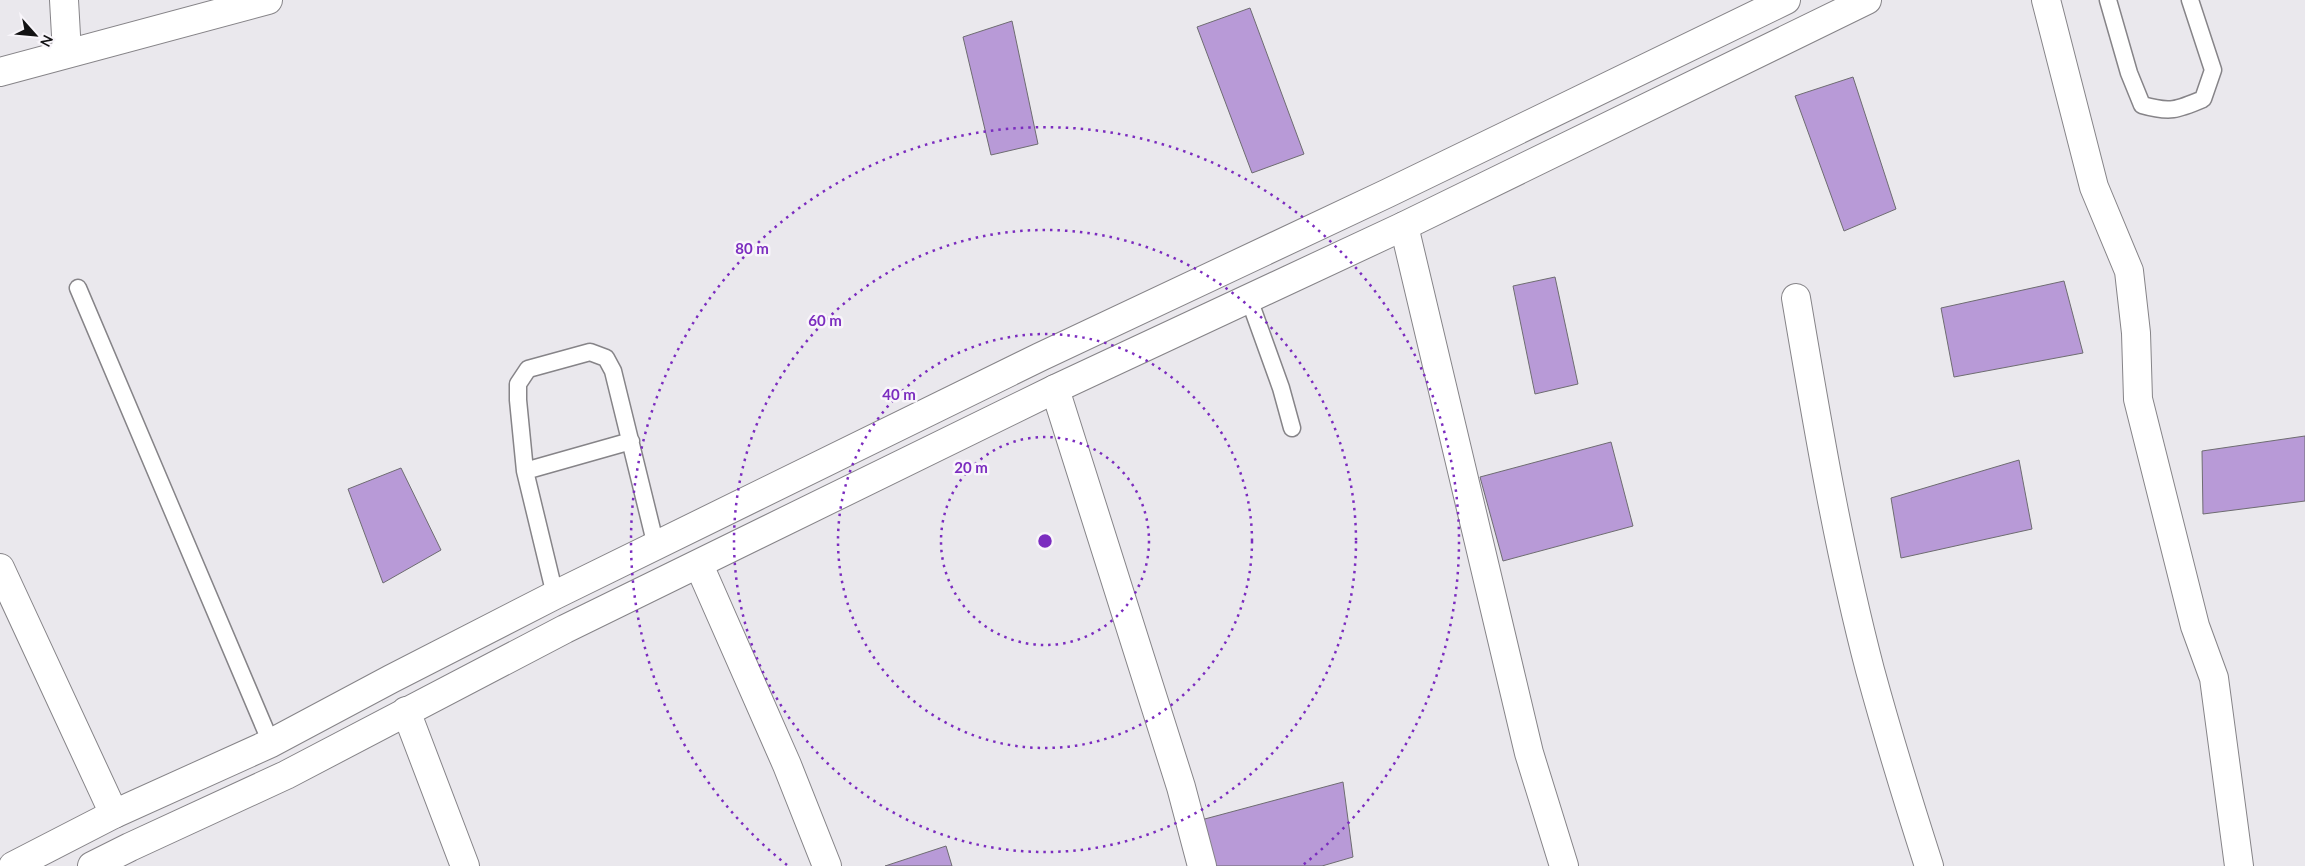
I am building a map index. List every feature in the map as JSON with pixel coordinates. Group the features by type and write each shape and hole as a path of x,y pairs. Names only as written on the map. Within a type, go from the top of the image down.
{"street":[{"path":"64,0 66,53"},
{"path":"0,72 268,0"},
{"path":"13,866 114,814 271,743 556,595 1040,357 1388,194 1786,0"},
{"path":"92,866 286,775 565,629 1055,390 1404,226 1868,0"},
{"path":"2046,0 2094,187 2129,271 2136,333 2138,399 2195,626 2214,678 2239,866"},
{"path":"1404,226 1529,753 1564,866"},
{"path":"1796,298 1819,434 1870,669 1929,866"},
{"path":"1055,390 1181,787 1202,866"},
{"path":"699,564 787,766 827,866"},
{"path":"0,568 114,814"},
{"path":"406,711 464,866"}],"lane":[{"path":"2108,0 2129,73 2142,105 2162,111 2179,109 2203,99 2212,70 2190,0"},
{"path":"78,288 271,743"},
{"path":"1248,299 1281,388 1292,428"},
{"path":"556,595 526,471 518,384 528,369 590,352 606,358 613,370 656,546"},
{"path":"526,471 631,441"}],"building":[{"path":"1250,8 1304,154 1252,173 1197,27"},
{"path":"1012,21 1038,144 991,155 963,37"},
{"path":"1853,77 1896,209 1844,231 1795,96"},
{"path":"1555,277 1578,384 1535,394 1513,286"},
{"path":"2064,281 2083,353 1954,377 1941,308"},
{"path":"2305,436 2305,501 2203,514 2202,451"},
{"path":"1611,442 1633,526 1503,561 1480,477"},
{"path":"2019,460 2032,529 1901,558 1891,498"},
{"path":"401,468 441,550 383,583 348,489"},
{"path":"1343,782 1353,857 1322,866 1210,866 1201,820"},
{"path":"946,846 952,866 885,866"}]}
